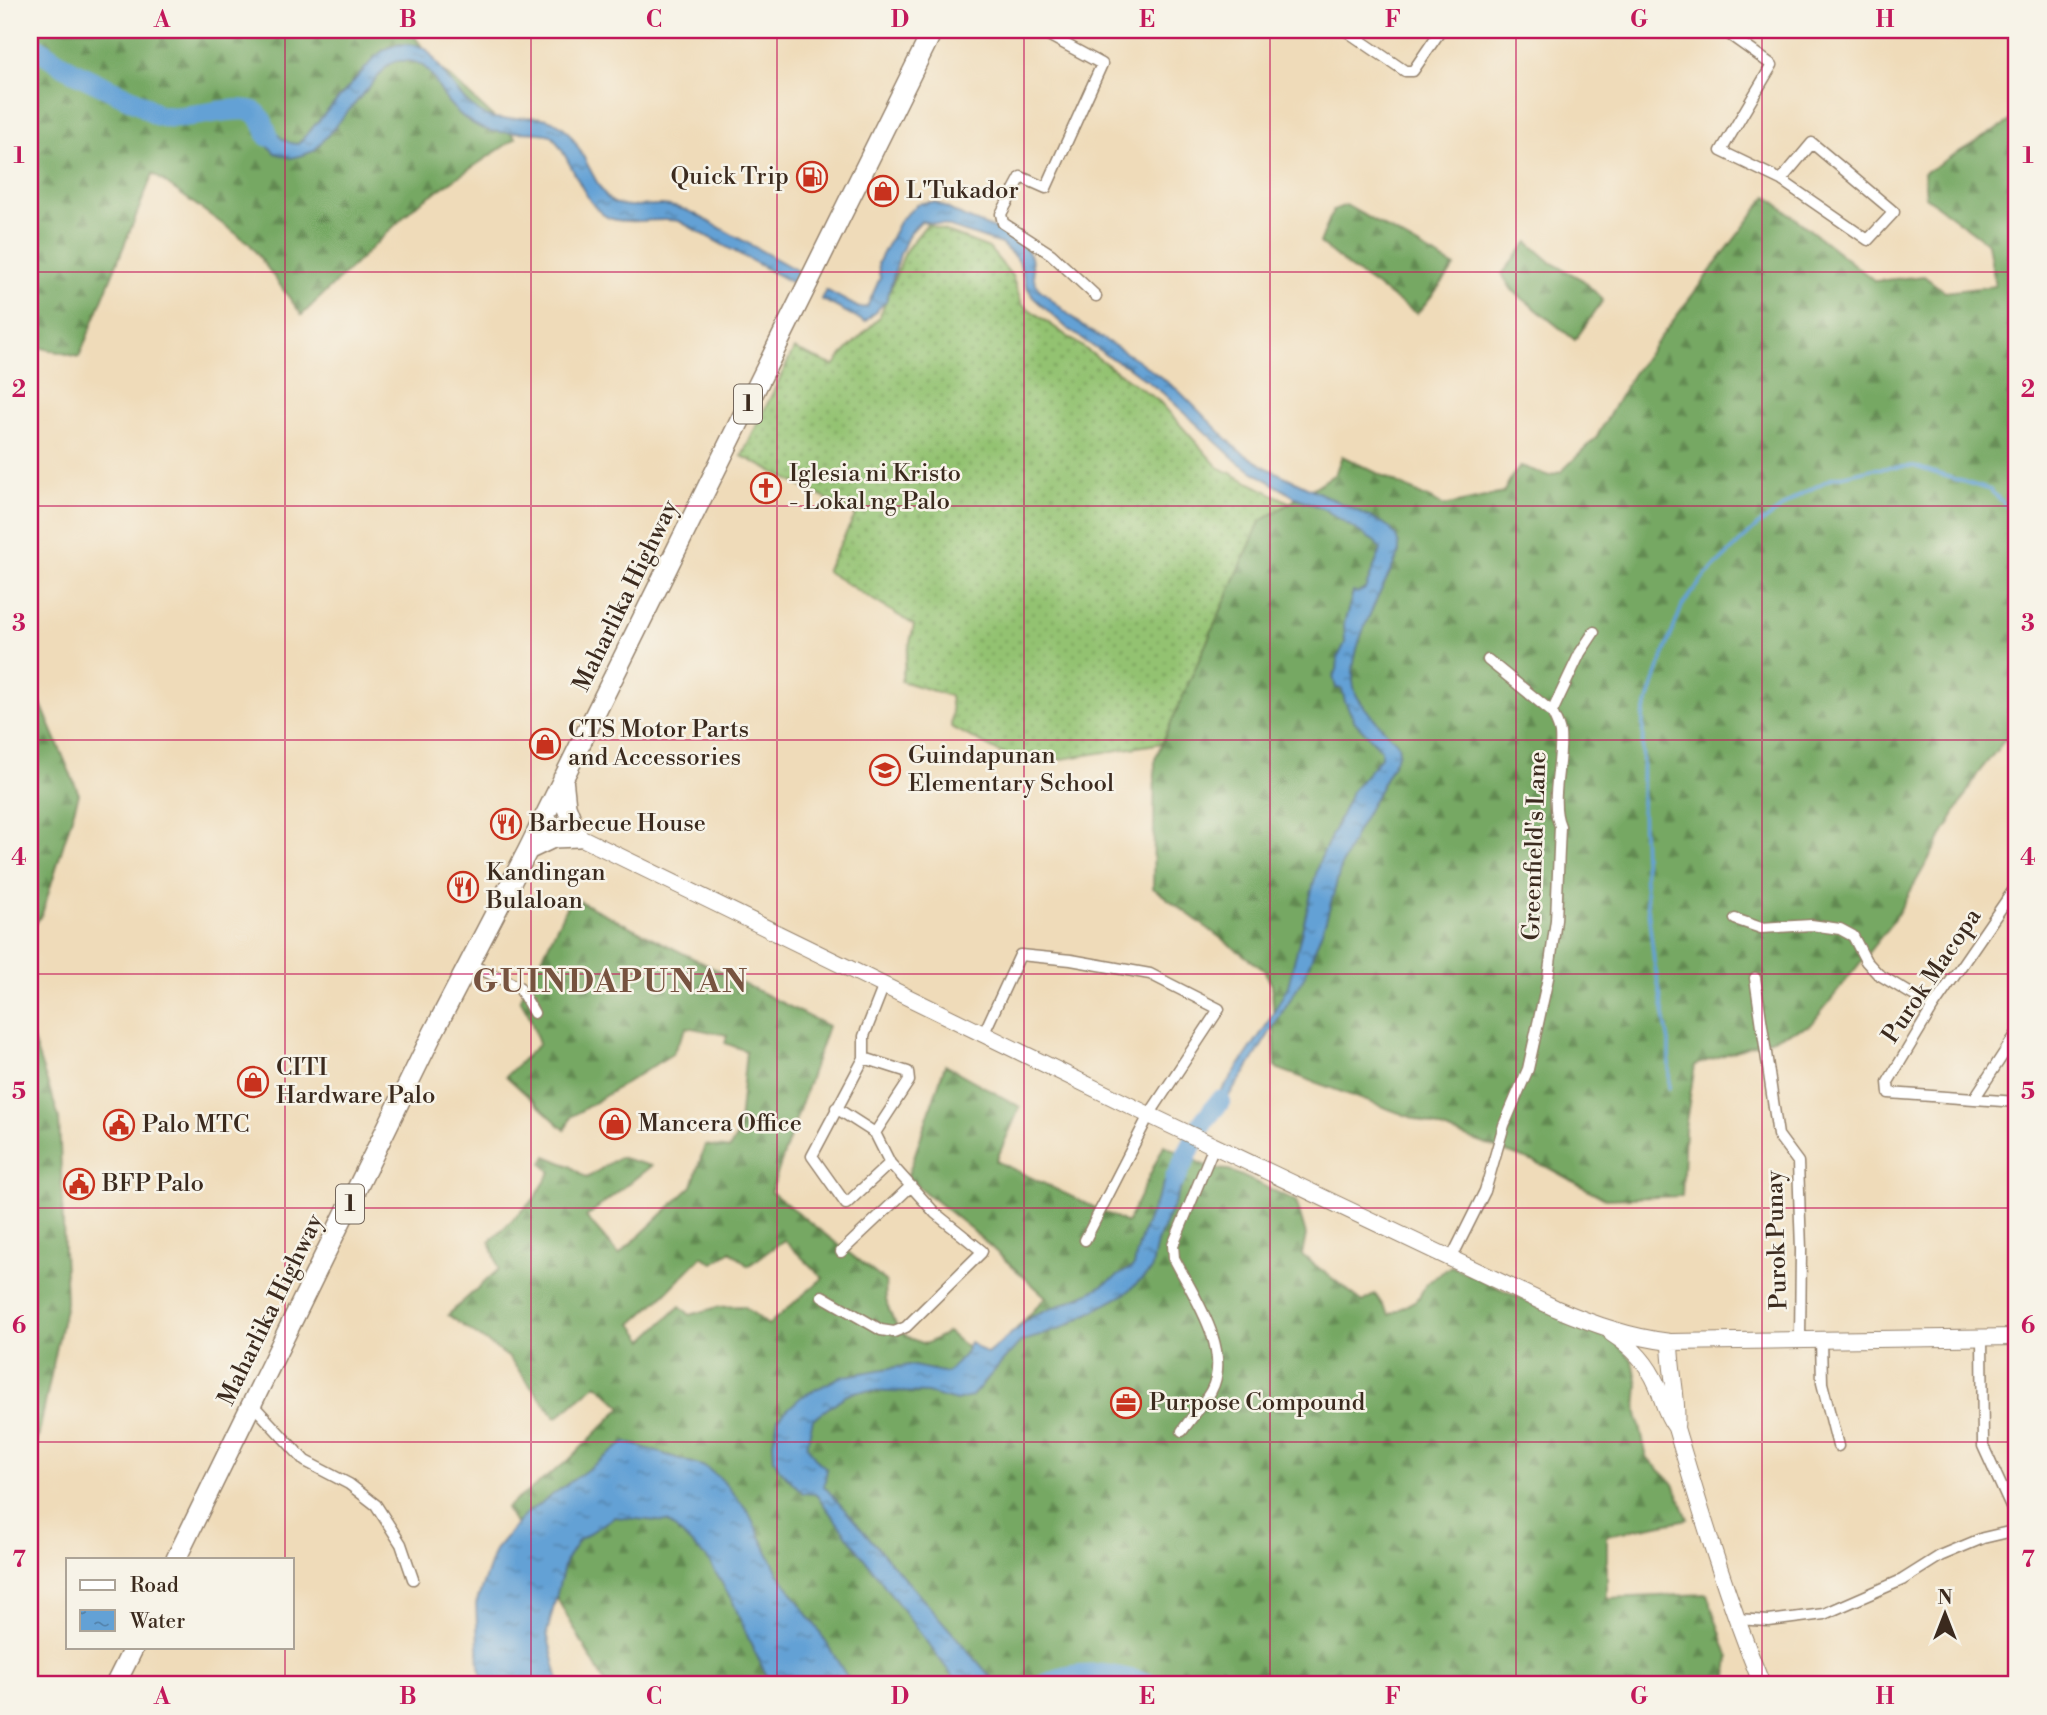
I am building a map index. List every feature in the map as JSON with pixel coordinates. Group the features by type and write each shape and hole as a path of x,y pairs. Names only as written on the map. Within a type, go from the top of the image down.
{"highway":[{"name":"Maharlika Highway","path":"176,1558 933,30"},
{"path":"527,850 552,838 578,837 566,806 563,778"},
{"path":"115,1685 134,1648"}],"main road":[{"path":"543,819 1211,1145 1601,1327 1623,1341 1645,1364"},
{"path":"1601,1327 1670,1342 2017,1336"},
{"path":"1647,1339 1638,1346 1657,1385 1668,1417 1676,1428"},
{"path":"1670,1342 1676,1428 1707,1534 1762,1685"}],"street":[{"path":"1040,30 1102,64 1046,187 1021,177 1001,214 1001,219 1003,223 1051,254 1096,296"},
{"path":"1345,30 1405,71 1412,71 1441,30"},
{"path":"1723,30 1772,65 1721,150 1781,180 1868,240 1894,212 1812,143 1781,180"},
{"path":"1488,660 1552,712 1580,653 1594,632"},
{"name":"Greenfield's Lane","path":"1451,1259 1485,1191 1504,1125 1527,1071 1548,978 1556,920 1560,827 1557,800 1560,734 1552,712"},
{"name":"Purok Macopa","path":"1974,1099 1889,1093 1888,1082 1933,1007 2017,886"},
{"path":"1735,919 1761,928 1811,925 1840,929 1853,936 1866,961 1878,974 1933,1007"},
{"path":"984,1033 1020,955 1071,960 1150,974 1219,1009 1149,1115 1085,1240"},
{"path":"469,964 519,987 534,1013"},
{"name":"Purok Punay","path":"1755,978 1778,1135 1798,1162 1800,1339"},
{"path":"884,985 864,1037 864,1058 812,1156 846,1204 890,1163"},
{"path":"1974,1099 2017,1033"},
{"path":"864,1058 908,1072 909,1075 909,1081 875,1133"},
{"path":"1974,1099 2017,1101"},
{"path":"822,1296 881,1330 894,1332 906,1327 982,1251 935,1213 890,1163 875,1133 836,1108"},
{"path":"1182,1431 1212,1389 1218,1363 1213,1335 1174,1258 1173,1245 1211,1145"},
{"path":"841,1252 911,1186"},
{"path":"1736,1619 1769,1621 1824,1614 1902,1580 1940,1556 1983,1538 2017,1529 2015,1516 1983,1446 1982,1337"},
{"path":"1821,1339 1822,1382 1838,1447"},
{"path":"252,1404 305,1461 349,1484 376,1506 401,1544 413,1579"}],"green space":[{"path":"30,30 410,30 431,59 516,138 416,205 302,315 249,243 153,174 79,357 30,345"},
{"path":"2017,117 2017,725 1978,773 1894,920 1811,1025 1695,1065 1685,1128 1682,1196 1605,1199 1545,1166 1276,1068 1272,985 1264,970 1153,888 1155,759 1260,522 1335,474 1342,456 1444,506 1503,493 1521,466 1549,476 1562,471 1596,438 1632,375 1767,196 1875,281 1924,276 1945,292 1995,286 1988,243 1926,197 1924,173"},
{"path":"1346,205 1455,267 1417,314 1349,267 1320,243 1333,210"},
{"path":"927,224 989,248 1012,276 1022,304 1160,402 1218,467 1297,506 1200,737 1024,765 951,727 950,696 901,681 914,625 826,571 856,514 742,456 794,349 834,366 879,318 906,250"},
{"path":"1528,242 1552,263 1583,280 1603,300 1575,340 1512,290 1502,274"},
{"path":"30,678 79,794 42,914 30,932"},
{"path":"571,897 828,1026 771,1192 886,1282 887,1303 892,1317 905,1335 926,1344 948,1332 985,1363 1046,1297 971,1229 907,1178 945,1065 1020,1107 996,1161 1127,1223 1164,1145 1212,1169 1229,1170 1296,1201 1306,1235 1302,1255 1363,1302 1375,1294 1389,1315 1418,1299 1426,1284 1451,1266 1617,1343 1633,1361 1638,1385 1636,1409 1647,1458 1674,1484 1688,1519 1607,1535 1607,1598 1707,1594 1729,1658 1726,1685 606,1685 506,1508 569,1460 622,1407 597,1384 556,1418 508,1357 448,1315 499,1269 490,1241 534,1199 551,1172 542,1163 546,1156 570,1166 587,1178 619,1157 651,1166 586,1217 619,1255 692,1186 705,1145 729,1149 738,1134 746,1051 725,1043 727,1035 687,1027 672,1054 571,1117 565,1130 506,1076 539,1044 520,999","holes":["784,1240 823,1278 768,1325 744,1306 718,1307 690,1315 680,1306 644,1340 632,1324 702,1256 713,1263 731,1251 748,1266"]},
{"path":"30,1032 59,1117 66,1303 34,1457 30,1463"}],"water":[{"path":"399,44 417,45 426,49 461,95 477,111 505,119 544,118 564,128 577,145 602,191 614,203 632,206 662,205 690,212 805,275 798,286 679,221 620,221 602,214 586,195 551,135 489,131 476,126 451,105 432,75 416,62 400,61 388,65 314,151 291,158 275,153 263,141 253,121 254,112 258,111 285,141 298,144 376,56"},
{"path":"935,202 1000,231 1026,248 1031,257 1038,288 1082,326 1136,359 1178,390 1238,450 1267,468 1383,523 1397,540 1399,553 1359,642 1353,679 1359,700 1398,744 1399,753 1342,864 1326,920 1305,975 1245,1073 1208,1125 1198,1120 1216,1099 1266,1026 1288,986 1319,862 1352,791 1381,757 1381,749 1355,722 1342,689 1336,688 1333,676 1345,643 1344,624 1353,592 1365,589 1381,550 1375,542 1322,508 1295,497 1239,463 1163,393 1127,366 1107,356 1068,329 1034,298 1026,285 1019,261 1001,244 944,225 921,221 909,234 900,254 886,301 865,322 821,299 826,290 859,308 867,307 880,278 878,263 900,220 918,204"},
{"path":"1181,1149 1195,1156 1157,1242 1151,1271 1125,1294 1058,1330 1020,1342 971,1397 956,1401 927,1393 858,1391 845,1396 813,1419 807,1445 827,1469 824,1486 998,1685 959,1685 818,1497 815,1494 803,1493 779,1469 774,1459 773,1442 778,1418 801,1397 840,1377 909,1365 947,1373 964,1355 970,1342 987,1354 1031,1317 1089,1293 1134,1266 1147,1221"},
{"path":"626,1442 705,1467 721,1479 748,1511 778,1573 818,1629 852,1685 771,1685 733,1602 707,1558 668,1522 614,1517 578,1541 565,1562 547,1633 560,1685 485,1685 479,1667 476,1604 495,1550 524,1515"}],"waterway":[{"path":"30,52 39,49 76,73 139,103 157,115 180,117 235,110 254,112 268,136"},
{"path":"1669,1089 1669,1042 1654,961 1645,883 1642,809 1643,717 1682,606 1706,575 1757,526 1798,496 1832,478 1872,469 1913,466 1990,490 2017,516"},
{"path":"1175,1179 1203,1122 1220,1101"},
{"path":"1044,1685 1084,1674 1125,1678 1153,1685"}],"place":[{"name":"Quick Trip","path":"812,177"},
{"name":"L'Tukador","path":"883,191"},
{"name":"Iglesia ni Kristo - Lokal ng Palo","path":"766,488"},
{"name":"CTS Motor Parts and Accessories","path":"545,744"},
{"name":"Guindapunan Elementary School","path":"885,770"},
{"name":"Barbecue House","path":"506,824"},
{"name":"Kandingan Bulaloan","path":"463,887"},
{"name":"CITI Hardware Palo","path":"253,1082"},
{"name":"Mancera Office","path":"615,1124"},
{"name":"Palo MTC","path":"119,1125"},
{"name":"BFP Palo","path":"79,1184"},
{"name":"Purpose Compound","path":"1126,1403"}],"district":[{"name":"GUINDAPUNAN","path":"611,982"}]}
